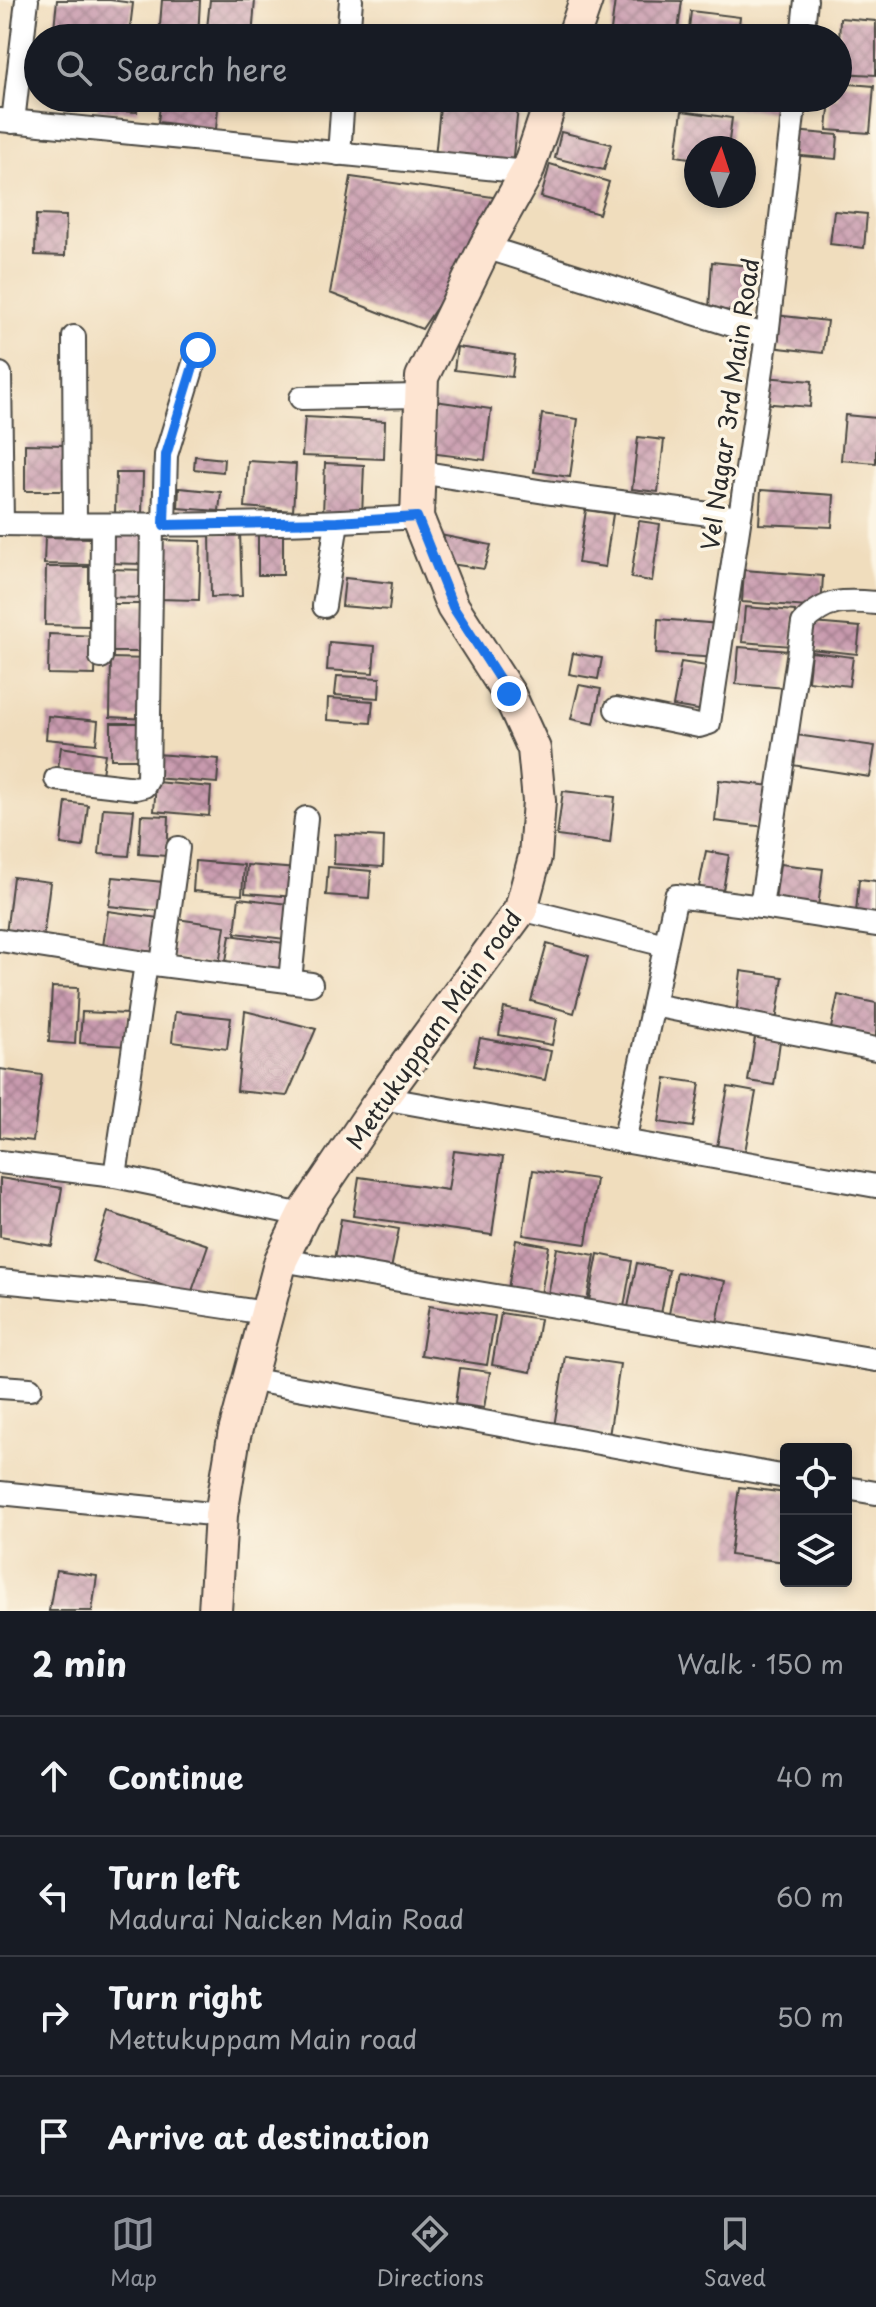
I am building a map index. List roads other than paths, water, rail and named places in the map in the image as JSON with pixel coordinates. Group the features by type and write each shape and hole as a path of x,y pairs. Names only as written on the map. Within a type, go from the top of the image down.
{"main road":[{"path":"578,24 586,0"},
{"name":"Mettukuppam Main road","path":"215,1611 221,1515 234,1436 281,1260 303,1215 382,1098 521,909 535,857 539,801 534,749 509,694 453,607 417,517 422,377 485,247 527,172 547,112"}],"street":[{"path":"27,0 7,121 527,172"},
{"path":"349,24 351,0"},
{"path":"803,24 806,0"},
{"path":"339,154 342,112"},
{"name":"Vel Nagar 3rd Main Road","path":"616,709 699,726 709,723 767,336 793,112"},
{"path":"485,247 767,336"},
{"path":"74,337 75,525"},
{"path":"56,779 136,788 144,786 148,779 158,525 166,455 198,350"},
{"path":"0,374 1,524 337,522 417,517"},
{"path":"301,398 422,396"},
{"path":"419,472 739,518"},
{"path":"324,606 337,522"},
{"path":"101,657 102,525"},
{"path":"761,907 803,623 814,611 844,600 876,603"},
{"path":"0,940 300,982 306,818"},
{"path":"115,1176 178,848"},
{"path":"624,1142 676,896 876,925"},
{"path":"521,909 665,945"},
{"path":"653,1005 876,1049"},
{"path":"382,1098 876,1186"},
{"path":"0,1162 115,1176 303,1215"},
{"path":"281,1260 876,1360"},
{"path":"0,1281 146,1295 266,1313"},
{"path":"248,1379 780,1476"},
{"path":"0,1387 30,1389"},
{"path":"852,1489 876,1493"},
{"path":"0,1493 221,1515"}]}
